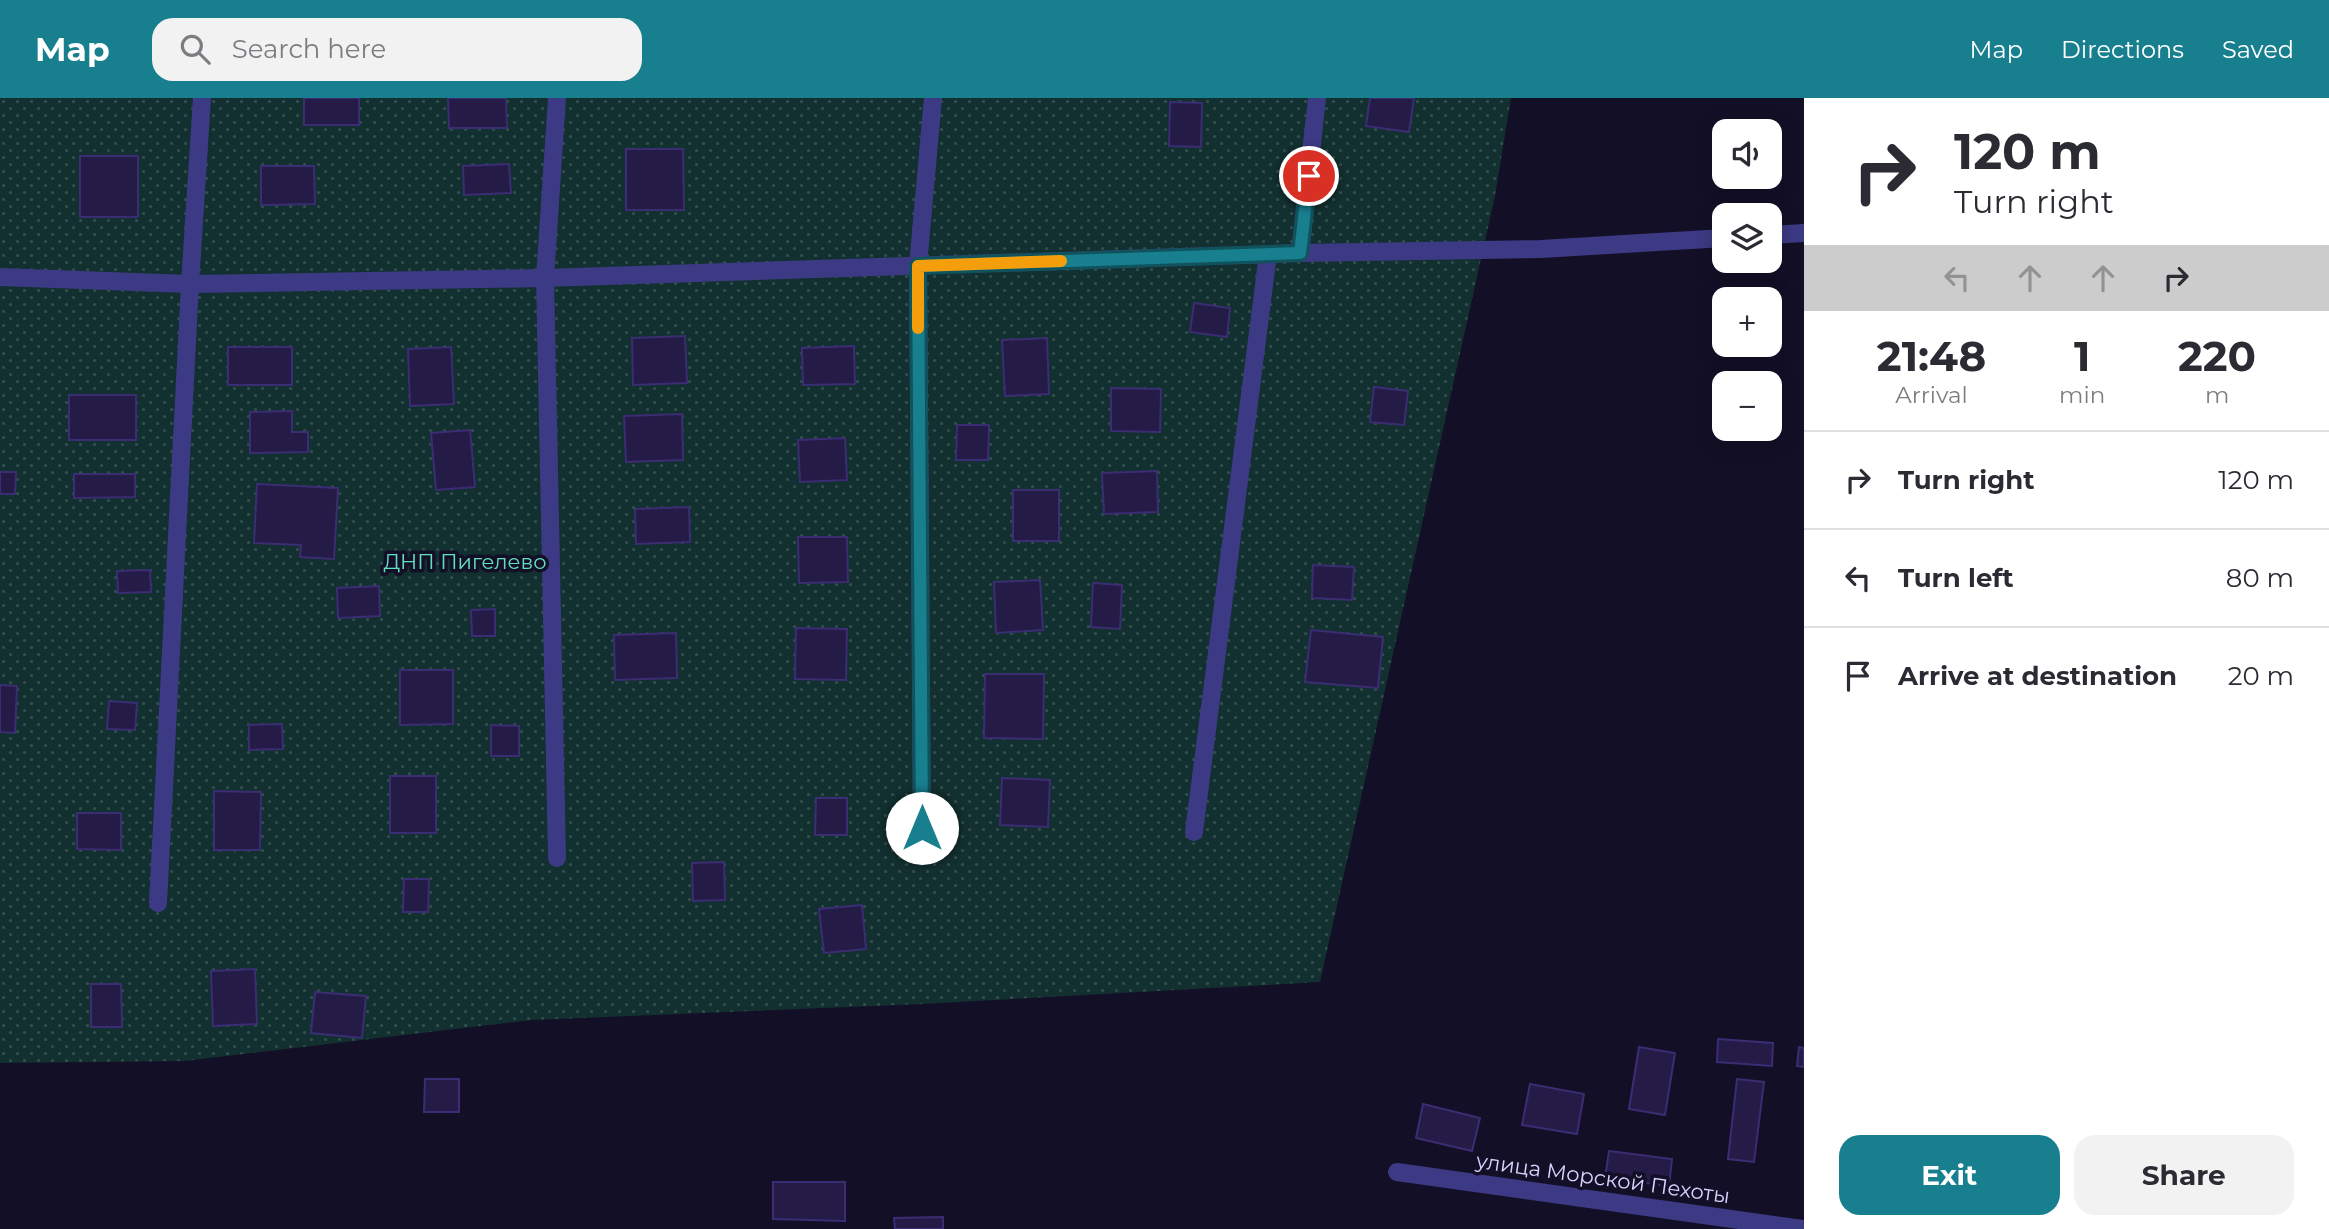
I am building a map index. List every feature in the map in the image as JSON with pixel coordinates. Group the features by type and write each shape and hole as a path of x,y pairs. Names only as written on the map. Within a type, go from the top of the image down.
{"street":[{"path":"158,903 202,98"},
{"path":"557,98 545,278 557,858"},
{"path":"922,828 918,266 933,98"},
{"path":"1300,253 1317,98"},
{"path":"1782,234 1804,233"},
{"path":"0,277 190,284 545,278 1300,253 1541,249 1712,239"},
{"path":"1194,832 1268,254"},
{"name":"улица Морской Пехоты","path":"1397,1172 1803,1229"}],"green space":[{"name":"ДНП Пигелево","path":"0,98 1511,98 1495,196 1320,982 922,1004 532,1020 184,1061 0,1063"}],"building":[{"path":"304,98 359,98 359,125 304,125"},
{"path":"448,98 506,98 507,128 449,128"},
{"path":"1370,98 1414,98 1409,132 1366,126"},
{"path":"1170,102 1202,103 1201,147 1169,146"},
{"path":"626,149 683,149 684,210 626,210"},
{"path":"80,156 138,156 138,217 80,217"},
{"path":"509,164 511,193 464,195 463,166"},
{"path":"261,166 314,166 315,204 261,205"},
{"path":"1194,303 1230,308 1227,337 1190,332"},
{"path":"685,336 687,383 633,385 632,338"},
{"path":"1047,338 1049,394 1005,396 1002,340"},
{"path":"854,346 855,384 803,385 802,348"},
{"path":"228,347 292,347 292,385 228,385"},
{"path":"451,347 454,404 410,406 408,349"},
{"path":"1374,387 1408,391 1404,425 1370,422"},
{"path":"1111,388 1161,389 1160,432 1111,431"},
{"path":"69,395 136,395 136,440 69,440"},
{"path":"292,411 292,432 308,432 308,452 250,453 250,412"},
{"path":"682,414 683,460 626,462 624,416"},
{"path":"957,425 989,425 988,460 956,460"},
{"path":"470,430 475,487 436,490 431,433"},
{"path":"845,438 847,480 800,482 798,440"},
{"path":"1157,471 1158,512 1104,514 1102,473"},
{"path":"0,472 16,472 15,494 0,494"},
{"path":"74,474 135,474 135,497 74,498"},
{"path":"257,484 338,488 334,559 300,557 301,545 254,543"},
{"path":"1013,490 1059,490 1059,541 1013,541"},
{"path":"689,507 690,542 636,544 635,509"},
{"path":"798,537 847,537 848,582 799,583"},
{"path":"1313,565 1354,567 1352,600 1312,598"},
{"path":"150,570 151,592 118,593 117,571"},
{"path":"1040,580 1043,630 996,633 994,582"},
{"path":"1093,583 1122,585 1120,629 1091,627"},
{"path":"379,586 380,616 338,618 337,588"},
{"path":"495,609 495,636 472,636 471,610"},
{"path":"796,628 847,629 846,680 795,679"},
{"path":"1311,630 1383,637 1378,688 1305,682"},
{"path":"676,633 677,678 615,680 614,635"},
{"path":"400,670 453,670 453,724 400,725"},
{"path":"985,674 1044,674 1043,739 984,738"},
{"path":"0,685 17,686 15,733 0,732"},
{"path":"109,701 137,703 135,730 107,729"},
{"path":"282,724 283,749 249,750 249,725"},
{"path":"491,725 519,726 519,756 491,756"},
{"path":"390,776 436,776 436,833 390,833"},
{"path":"1002,778 1050,780 1048,827 1000,825"},
{"path":"214,791 261,792 260,850 214,850"},
{"path":"816,798 847,798 847,835 815,835"},
{"path":"77,813 121,813 121,850 77,849"},
{"path":"724,862 725,900 693,901 692,863"},
{"path":"404,879 429,879 428,912 403,912"},
{"path":"862,905 866,949 824,953 819,909"},
{"path":"255,969 257,1024 213,1026 211,971"},
{"path":"91,984 121,984 122,1027 91,1027"},
{"path":"315,992 366,996 362,1038 311,1033"},
{"path":"1718,1039 1773,1043 1772,1066 1717,1062"},
{"path":"1639,1047 1675,1053 1665,1115 1629,1109"},
{"path":"1799,1047 1804,1048 1804,1067 1797,1066"},
{"path":"425,1079 459,1079 459,1112 424,1112"},
{"path":"1737,1079 1764,1082 1754,1162 1728,1159"},
{"path":"1530,1084 1584,1094 1577,1134 1522,1125"},
{"path":"1423,1104 1480,1118 1472,1151 1416,1138"},
{"path":"1609,1151 1672,1159 1669,1186 1605,1178"},
{"path":"773,1182 845,1182 845,1221 773,1219"},
{"path":"943,1217 943,1229 895,1229 894,1218"}],"slow traffic":[{"path":"918,328 918,266 1061,261"}],"route":[{"path":"922,828 918,266 1300,253 1309,176"}]}
